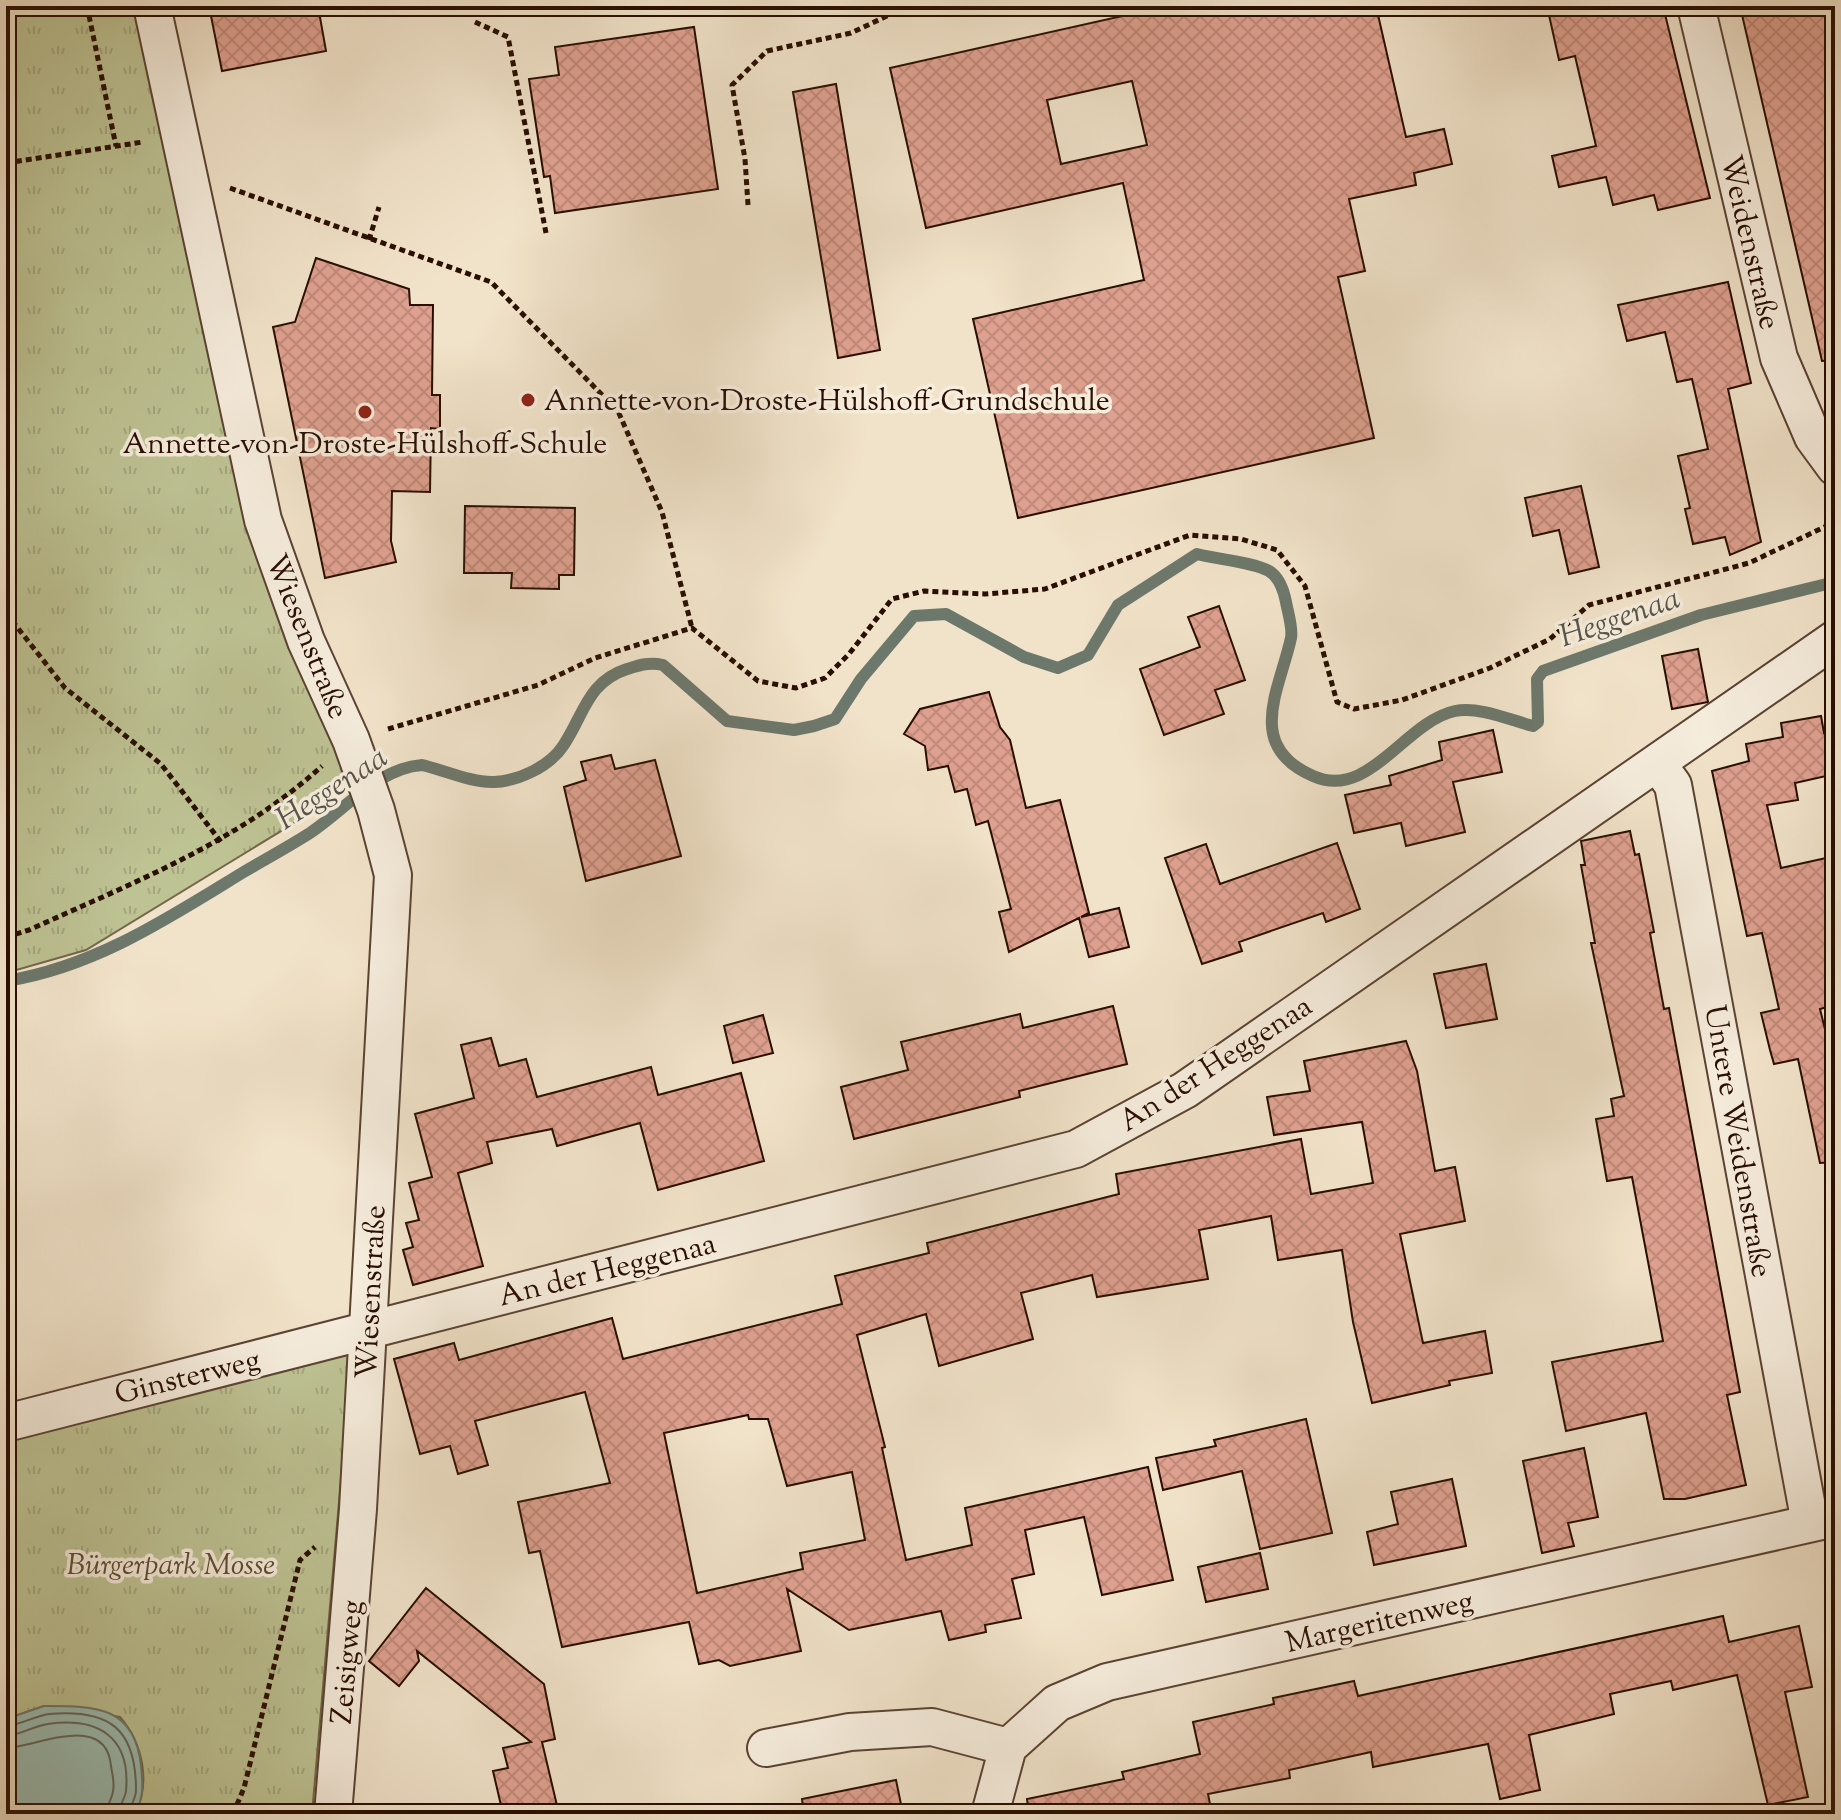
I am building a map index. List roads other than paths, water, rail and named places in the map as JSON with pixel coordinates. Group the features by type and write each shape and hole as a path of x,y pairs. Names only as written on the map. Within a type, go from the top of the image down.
{"street":[{"name":"Wiesenstraße","path":"152,6 263,520 306,641 351,740 376,810 393,875 358,1509"},
{"name":"Weidenstraße","path":"1696,6 1779,358 1813,437 1835,467"},
{"name":"An der Heggenaa","path":"367,1330 1076,1149 1185,1090 1835,639"},
{"name":"Untere Weidenstraße","path":"1657,763 1673,785 1827,1526"},
{"name":"Ginsterweg","path":"6,1423 367,1330"},
{"name":"Zeisigweg","path":"333,1814 358,1509"},
{"name":"Margeritenweg","path":"1008,1747 1057,1703 1107,1682 1827,1526"},
{"path":"766,1748 850,1732 932,1727 1008,1747 990,1814"}],"water":[{"path":"44,1706 95,1709 121,1720 137,1746 141,1766 141,1796 135,1814 6,1814 6,1719"}],"waterway":[{"name":"Heggenaa","path":"6,981 69,965 158,924 310,833 376,782 406,768 422,765 485,782 513,779 532,772 557,754 588,701 603,682 640,665 663,665 727,721 794,730 835,719 861,679 914,616 946,614 1024,657 1058,668 1088,655 1118,605 1197,554 1262,568 1278,581 1285,598 1291,634 1275,696 1273,733 1279,749 1292,764 1313,776 1333,781 1352,778 1369,769 1419,729 1455,711 1484,712 1533,726 1538,722 1537,679 1543,671 1701,615 1835,582"}],"place":[{"name":"Annette-von-Droste-Hülshoff-Grundschule","path":"528,400"},
{"name":"Annette-von-Droste-Hülshoff-Schule","path":"365,412"}],"park label":[{"name":"Bürgerpark Mosse","path":"171,1564"}]}
